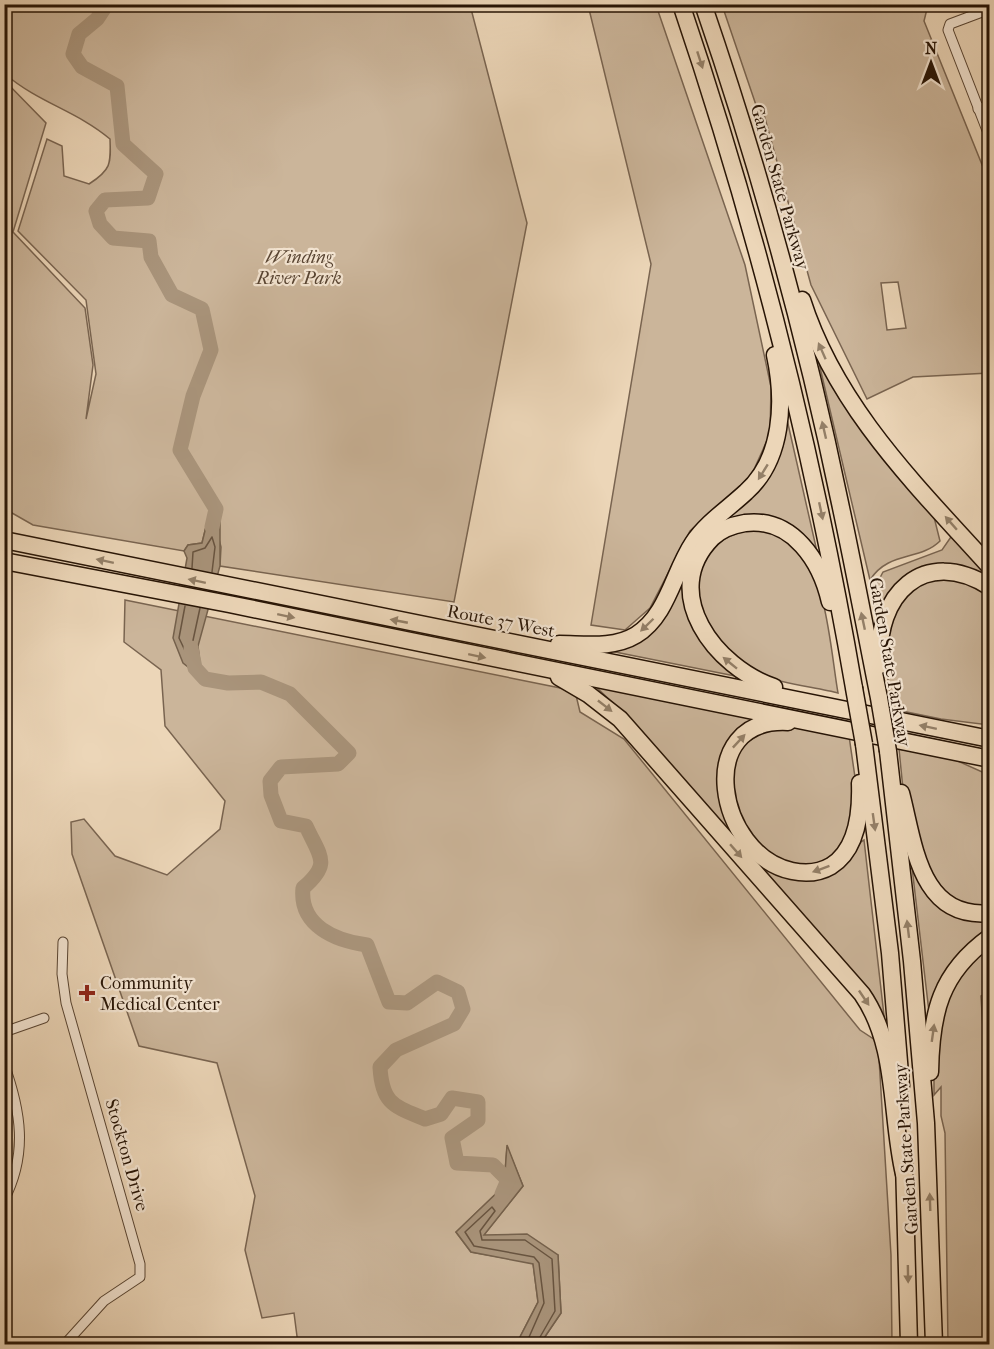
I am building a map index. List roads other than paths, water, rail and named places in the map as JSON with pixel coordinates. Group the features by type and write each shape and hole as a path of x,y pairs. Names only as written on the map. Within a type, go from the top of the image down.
{"highway":[{"name":"Garden State Parkway","path":"681,4 728,149 766,282 795,396 834,572 864,744 891,964 903,1110 909,1344"},
{"name":"Garden State Parkway","path":"704,8 744,130 805,349 841,503 879,698 888,751 912,961 929,1175 934,1344"},
{"path":"704,8 776,207 803,302 830,368 867,427 990,567"},
{"path":"518,644 603,644 630,638 642,631 660,610 695,539 752,486 771,458 778,424 778,369 728,149"},
{"path":"799,700 732,665 714,648 700,626 693,595 694,569 699,556 712,538 728,528 748,523 768,525 789,534 809,553 826,586 837,639 854,688"},
{"name":"Route 37 West","path":"4,540 160,582"},
{"name":"Route 37 West","path":"4,561 160,582 518,644 990,739"},
{"path":"879,698 882,632 888,608 901,590 920,576 942,570 968,575 990,587"},
{"name":"Route 37 West","path":"231,596 516,664 990,759"},
{"path":"516,664 567,681 620,719 862,994 876,1018 884,1043 904,1174"},
{"path":"826,725 767,723 743,735 734,744 727,760 725,782 735,821 750,847 774,865 790,871 811,873 828,867 844,854 852,840 859,815 864,744"},
{"path":"951,732 990,728"},
{"path":"941,748 990,770"},
{"path":"888,751 914,849 926,880 938,896 955,908 975,913 990,913"},
{"path":"929,1175 931,1057 940,1002 947,982 960,962 990,937"}],"street":[{"path":"990,9 950,24 948,30 990,138"},
{"path":"978,109 990,105"},
{"name":"Stockton Drive","path":"63,942 62,974 66,1003 140,1264 140,1277 104,1301 65,1344"},
{"path":"4,1032 44,1018"},
{"path":"4,1064 16,1099 21,1133 15,1175 4,1200"}],"water":[{"path":"211,506 220,511 220,566 198,646 200,663 192,670 183,663 173,638 187,558 184,551 188,545 202,543"},
{"path":"507,1145 523,1186 484,1235 527,1234 558,1255 561,1313 540,1344 520,1344 520,1337 538,1302 533,1264 471,1252 456,1232 504,1186"}],"waterway":[{"path":"107,4 97,19 79,34 73,54 82,67 117,86 123,144 156,174 148,198 105,200 96,211 100,224 113,238 149,241 151,257 172,295 202,309 211,350 193,396 180,450 216,509 212,527"},
{"path":"191,648 195,668 205,679 228,683 261,682 290,694 349,753 338,764 281,767 270,781 271,795 281,821 306,826 321,859 318,872 303,888 303,901 313,922 322,929 343,940 367,945 389,1002 407,1003 437,982 458,992 463,1009 454,1024 396,1050 380,1067 381,1079 387,1096 392,1102 405,1111 425,1119 441,1114 452,1098 478,1102 478,1120 452,1138 457,1163 493,1165 508,1180 502,1194"}],"place":[{"name":"Community Medical Center","path":"87,993"}],"park label":[{"name":"Winding River Park","path":"299,267"}]}
